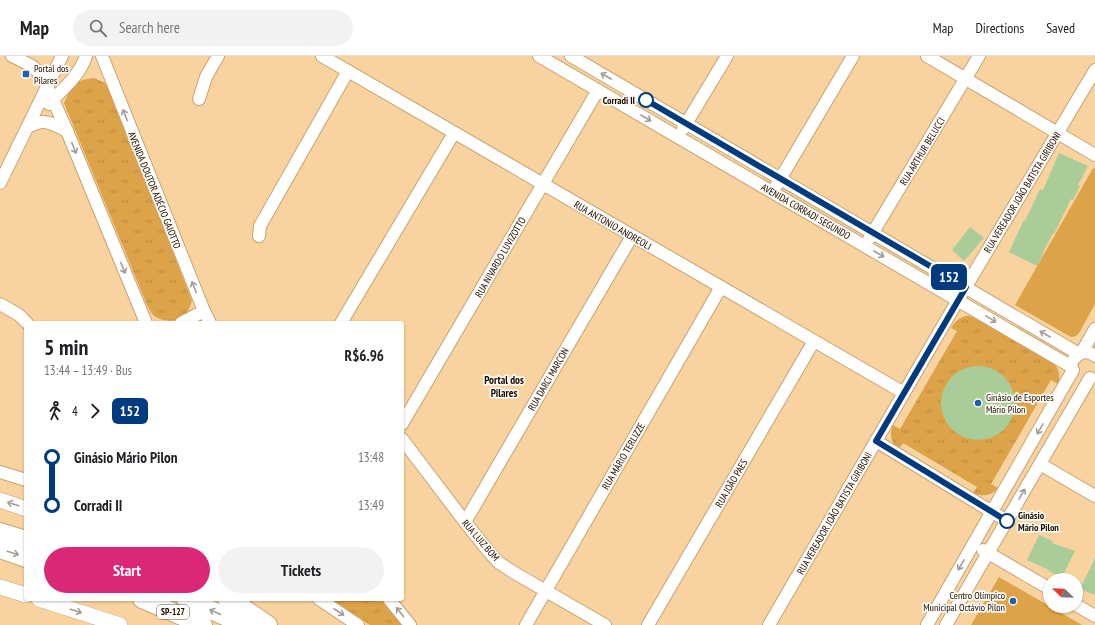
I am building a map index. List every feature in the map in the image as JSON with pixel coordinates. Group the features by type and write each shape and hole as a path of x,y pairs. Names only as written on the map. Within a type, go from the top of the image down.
{"highway":[{"path":"0,532 24,539"},
{"path":"0,549 24,557"},
{"name":"SP-127","path":"147,601 203,625"},
{"name":"SP-127","path":"191,601 245,625"},
{"path":"231,601 244,608 268,625"}],"main road":[{"path":"0,500 24,508"},
{"path":"0,587 24,594"},
{"path":"45,601 120,625"}],"street":[{"path":"12,56 32,66 41,75 47,86 145,321"},
{"path":"0,184 62,56"},
{"path":"28,127 53,99 73,80 84,63 86,56"},
{"path":"92,56 109,74"},
{"name":"AVENIDA DOUTOR ADÉCIO GAIOTTO","path":"102,56 209,321"},
{"path":"199,99 206,76 218,56"},
{"name":"RUA ANTONIO ANDREOLI","path":"322,56 904,394"},
{"name":"AVENIDA CORRADI SEGUNDO","path":"540,56 958,300 1073,369 1075,374 1082,378 1093,376"},
{"name":"AVENIDA CORRADI SEGUNDO","path":"571,56 591,61 687,123 780,179 1080,353 1090,353 1095,356"},
{"path":"679,137 727,56"},
{"path":"773,192 853,56"},
{"path":"927,56 1095,155"},
{"name":"RUA ARTHUR BELUCCI","path":"865,246 979,56"},
{"path":"580,80 591,61"},
{"name":"RUA VEREADOR JOÃO BATISTA GIRIBONI","path":"769,625 958,300 1095,70"},
{"path":"259,236 260,226 348,71"},
{"path":"47,86 60,88 66,87"},
{"name":"RUA NIVARDO LUVIZOTTO","path":"404,421 598,90"},
{"path":"28,127 42,122 58,126 67,131"},
{"path":"342,321 454,133"},
{"name":"RUA DARCI MARCON","path":"465,522 632,236"},
{"name":"RUA MÁRIO TERLIZZE","path":"526,625 721,287"},
{"path":"0,304 19,315 26,321"},
{"path":"185,321 204,311"},
{"path":"927,625 1073,369 1074,359 1080,353 1095,329"},
{"name":"RUA JOÃO PAES","path":"648,625 814,341"},
{"path":"946,625 1093,376"},
{"path":"876,441 1007,521"},
{"name":"RUA LUIZ BOM","path":"404,442 465,522 498,562 605,625"},
{"path":"1040,464 1095,496"},
{"path":"0,472 24,479"},
{"path":"973,544 1043,586"},
{"path":"322,601 358,625"},
{"path":"392,601 410,625"},
{"path":"1083,609 1095,616"}],"green space":[{"path":"94,78 105,83 113,98 192,301 186,314 179,319 168,321 157,318 153,315 148,306 64,103 69,92 78,82"},
{"path":"1093,168 1095,169 1095,304 1079,333 1076,336 1071,337 1015,305"},
{"path":"966,316 977,319 1054,364 1059,373 1058,384 1051,380 991,484 998,488 993,493 987,495 973,493 977,487 903,443 899,449 894,444 891,435 893,425 900,429 957,331 951,328 957,320"},
{"name":"Centro Olímpico Municipal Octávio Pilon","path":"999,577 1043,602 1043,613 1061,613 1082,625 971,625"},
{"path":"334,601 384,601 403,625 370,625"}],"building":[{"path":"1059,153 1088,166 1078,185 1080,186 1073,200 1071,199 1037,266 1009,252 1040,189 1043,190"},
{"path":"970,227 984,238 964,261 952,250"},
{"name":"Ginásio de Esportes Mário Pilon","path":"978,366 999,372 1009,382 1015,403 1009,424 999,434 978,440 957,434 947,424 941,403 947,382 957,372"},
{"path":"1039,535 1053,541 1052,543 1075,551 1064,573 1053,573 1027,560"},
{"path":"1095,558 1095,595 1083,590 1083,583"}],"bus line":[{"name":"152","path":"646,100 966,287 876,441 1007,521"}],"place":[{"name":"Portal dos Pilares","path":"26,74"},
{"name":"Corradi II","path":"646,100"},
{"name":"Ginásio de Esportes Mário Pilon","path":"978,403"},
{"name":"Ginásio Mário Pilon","path":"1007,521"},
{"name":"Centro Olímpico Municipal Octávio Pilon","path":"1013,601"}],"district":[{"name":"Portal dos Pilares","path":"504,386"}]}
